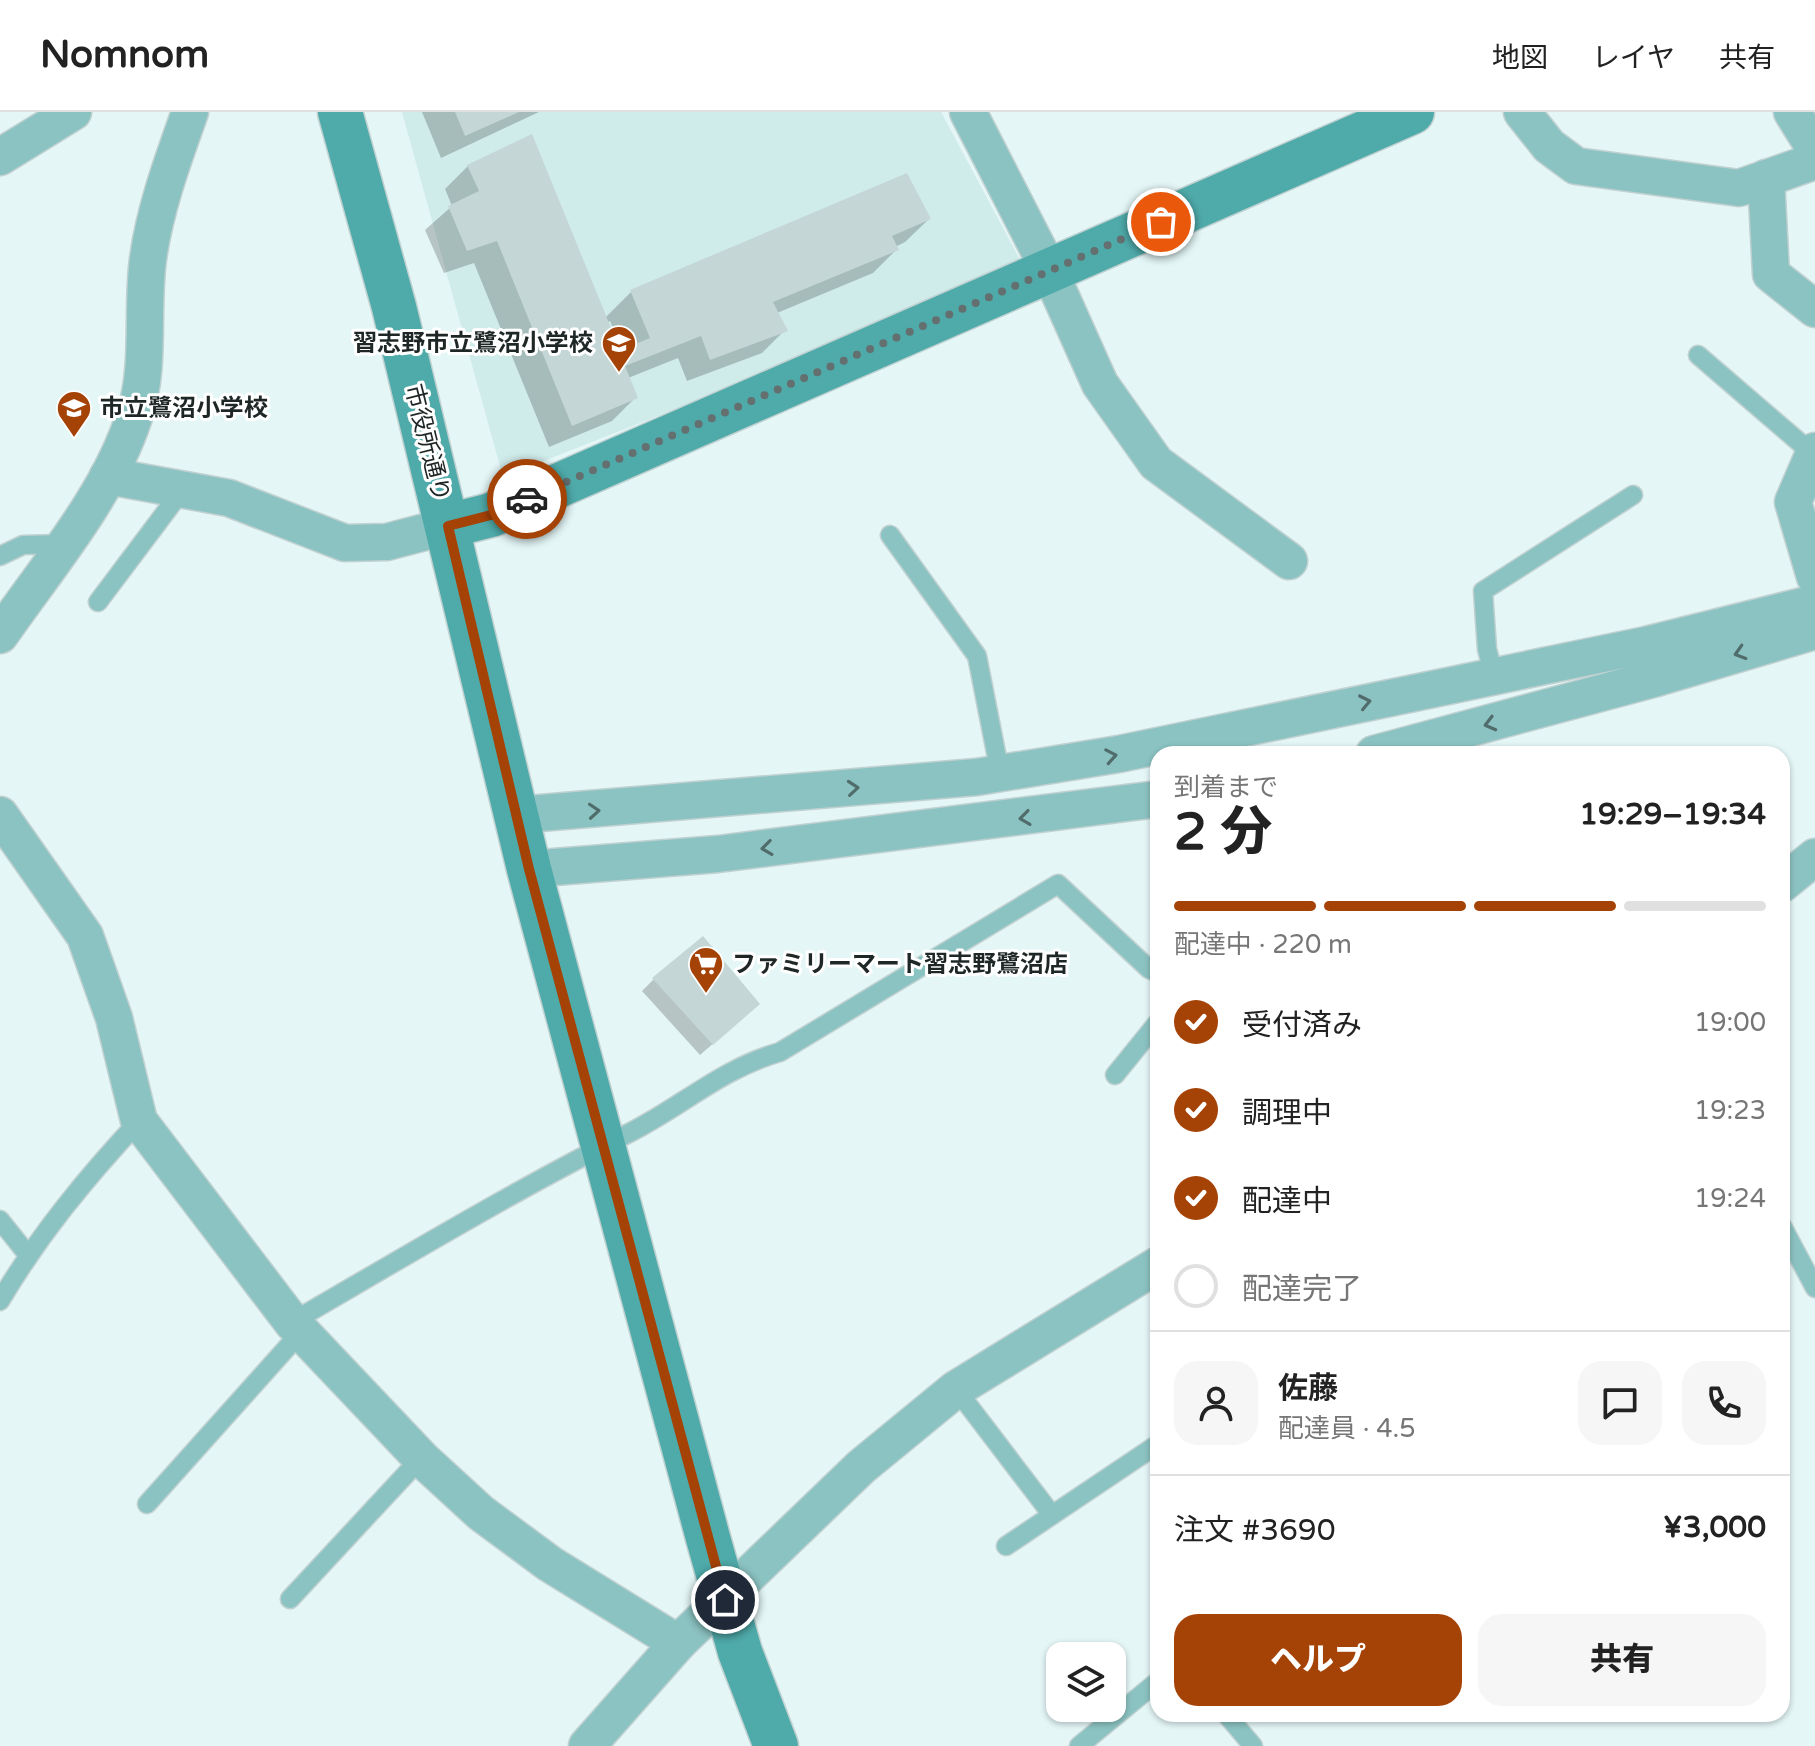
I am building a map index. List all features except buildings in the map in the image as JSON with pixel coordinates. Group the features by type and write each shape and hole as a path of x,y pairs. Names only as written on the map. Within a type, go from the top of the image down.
{"street":[{"path":"0,157 73,112"},
{"path":"0,635 108,476 135,416 143,363 148,259 163,188 190,112"},
{"name":"市役所通り","path":"340,112 394,307 529,869 725,1600 740,1652 776,1746"},
{"path":"968,112 1049,270 1100,384 1156,463 1289,561"},
{"path":"108,476 229,498 345,543 387,542 491,515 1412,112"},
{"path":"1522,112 1549,146 1576,166 1739,188 1815,161"},
{"path":"1792,112 1815,149"},
{"path":"1766,178 1771,274 1815,309"},
{"path":"1814,453 1793,502 1815,577"},
{"path":"1157,746 1646,645 1815,603"},
{"path":"1407,746 1815,631"},
{"path":"516,815 591,811 1000,773 1150,748"},
{"path":"529,869 718,854 1150,800"},
{"path":"0,815 85,936 114,1018 139,1121 297,1327 421,1458 481,1513 550,1564 678,1643"},
{"path":"1790,877 1815,857"},
{"path":"587,1746 678,1643 861,1467 956,1389 1150,1270"}],"lane":[{"path":"1698,355 1814,453"},
{"path":"98,602 183,488"},
{"path":"1494,676 1487,649 1483,591 1633,495"},
{"path":"890,535 977,656 1000,773"},
{"path":"0,556 23,545 63,544"},
{"path":"147,1504 297,1327 603,1144 633,1131 743,1063 780,1052 1058,884 1150,969"},
{"path":"1115,1075 1150,1032"},
{"path":"0,1301 28,1255 79,1185 139,1121"},
{"path":"0,1220 28,1255"},
{"path":"1790,1241 1815,1288"},
{"path":"956,1389 1052,1515"},
{"path":"1006,1546 1150,1449"},
{"path":"290,1599 421,1458"},
{"path":"1079,1746 1150,1688"},
{"path":"1233,1722 1253,1746"}],"shaded area":[{"name":"習志野市立鷺沼小学校","path":"402,112 941,112 1026,271 503,477"}],"way so far":[{"path":"527,499 1161,222"}],"place":[{"name":"習志野市立鷺沼小学校","path":"619,374"},
{"name":"市立鷺沼小学校","path":"74,439"},
{"name":"ファミリーマート習志野鷺沼店","path":"706,995"}],"route":[{"path":"527,499 491,515 448,526 529,869 725,1600"}]}
